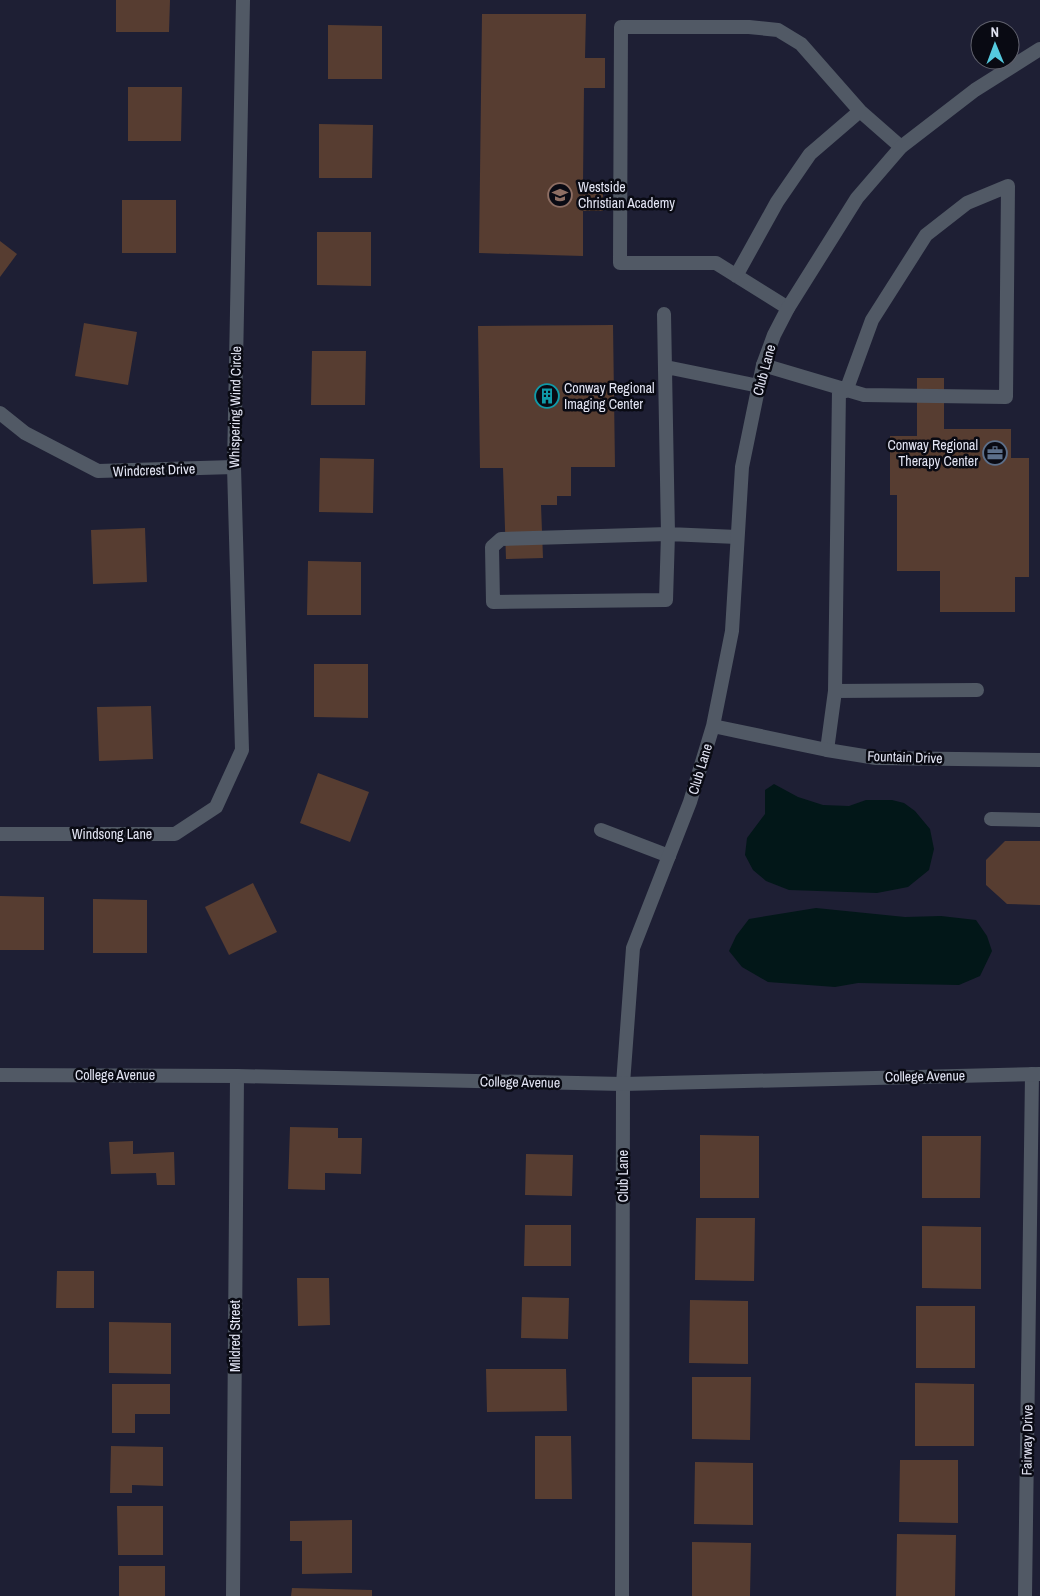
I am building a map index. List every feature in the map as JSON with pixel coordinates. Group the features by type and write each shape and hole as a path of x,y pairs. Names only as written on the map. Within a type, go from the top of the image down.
{"street":[{"name":"Whispering Wind Circle","path":"216,808 242,750 234,467 243,0"},
{"path":"788,308 716,263 620,263 621,27 749,27 778,30 801,44 860,111 901,148"},
{"name":"Club Lane","path":"622,1596 623,1084 633,948 690,802 713,726 732,631 742,467 763,365 774,335 788,308 857,198 901,148 975,90 1040,49"},
{"path":"736,276 777,202 810,154 860,111"},
{"path":"763,365 842,390 864,395 1006,397 1008,186 967,203 926,235 872,320 842,390 835,690 827,750"},
{"path":"664,314 668,534 666,600 493,602 492,547 501,539 668,534 737,537"},
{"path":"666,367 759,386"},
{"name":"Windcrest Drive","path":"0,413 25,433 98,471 234,467"},
{"path":"835,690 977,690"},
{"name":"Fountain Drive","path":"713,726 827,750 876,758 1040,760"},
{"name":"Windsong Lane","path":"0,834 175,834 216,808"},
{"path":"991,819 1040,820"},
{"path":"601,830 669,856"},
{"name":"College Avenue","path":"0,1075 237,1076 623,1084 1036,1074"},
{"name":"Fairway Drive","path":"1024,1596 1036,1074"},
{"name":"Mildred Street","path":"233,1596 237,1076"}],"shaded area":[{"path":"774,784 798,797 823,805 849,806 866,800 892,800 904,803 915,811 930,829 934,849 929,870 908,887 877,893 789,890 766,881 753,870 745,855 747,838 765,814 765,790"},
{"path":"816,908 905,917 941,916 976,920 987,936 992,951 980,976 959,985 858,983 835,987 768,982 742,967 729,951 736,936 749,919"}],"building":[{"path":"116,0 170,0 169,32 116,32"},
{"path":"482,14 586,14 585,58 605,58 605,88 584,88 583,182 603,182 603,211 583,211 583,256 479,253"},
{"path":"328,25 382,26 382,79 328,79"},
{"path":"128,87 182,87 181,141 128,141"},
{"path":"319,124 373,125 372,178 319,178"},
{"path":"122,200 176,200 176,253 122,253"},
{"path":"317,232 371,232 371,286 317,285"},
{"path":"0,241 17,254 0,277"},
{"path":"84,323 137,332 128,385 75,376"},
{"name":"Conway Regional Imaging Center","path":"613,325 615,467 571,467 571,496 557,496 557,505 541,505 543,558 506,559 503,468 480,468 478,326"},
{"path":"312,351 366,351 365,405 311,405"},
{"path":"917,378 944,378 944,429 1011,429 1011,458 1029,458 1029,577 1015,577 1015,612 940,612 940,571 897,571 897,495 890,495 890,436 917,436"},
{"path":"320,458 374,459 373,513 319,512"},
{"path":"145,528 147,582 93,584 91,530"},
{"path":"308,561 361,562 361,615 307,615"},
{"path":"314,664 368,664 368,718 314,717"},
{"path":"151,706 153,759 99,761 97,707"},
{"path":"318,773 369,792 350,842 300,823"},
{"path":"1005,841 1040,841 1040,905 1007,904 986,885 986,860"},
{"path":"253,883 277,932 229,955 205,907"},
{"path":"0,896 44,897 44,950 0,950"},
{"path":"93,899 147,900 147,953 93,953"},
{"path":"290,1127 338,1128 338,1138 362,1138 361,1174 325,1173 325,1190 288,1189"},
{"path":"700,1135 759,1136 759,1198 700,1198"},
{"path":"922,1136 981,1136 980,1198 922,1198"},
{"path":"133,1141 133,1154 174,1152 175,1185 157,1185 156,1173 111,1174 109,1142"},
{"path":"526,1154 573,1155 572,1196 525,1195"},
{"path":"696,1218 755,1218 754,1281 695,1280"},
{"path":"525,1225 571,1225 571,1266 524,1266"},
{"path":"922,1226 981,1227 981,1289 922,1288"},
{"path":"57,1271 94,1271 94,1308 56,1308"},
{"path":"297,1278 329,1278 330,1325 298,1326"},
{"path":"522,1297 569,1298 568,1339 521,1338"},
{"path":"690,1300 748,1301 748,1364 689,1363"},
{"path":"916,1306 975,1306 975,1368 916,1368"},
{"path":"109,1322 171,1323 171,1374 109,1373"},
{"path":"486,1369 566,1369 567,1411 487,1412"},
{"path":"692,1377 751,1377 750,1440 692,1439"},
{"path":"915,1383 974,1384 974,1446 915,1446"},
{"path":"112,1384 170,1384 170,1414 135,1414 135,1433 112,1433"},
{"path":"535,1436 571,1436 572,1499 535,1499"},
{"path":"111,1446 163,1447 163,1486 132,1485 132,1493 110,1493"},
{"path":"900,1460 958,1460 958,1523 899,1522"},
{"path":"695,1462 753,1463 753,1525 694,1524"},
{"path":"117,1506 163,1506 163,1555 118,1555"},
{"path":"352,1520 352,1573 302,1574 302,1541 290,1541 290,1521"},
{"path":"897,1534 956,1535 955,1596 896,1596"},
{"path":"692,1542 751,1543 750,1596 692,1596"},
{"path":"119,1566 165,1566 165,1596 119,1596"},
{"path":"292,1588 372,1590 372,1596 291,1596"}],"place":[{"name":"Westside Christian Academy","path":"560,195"},
{"name":"Conway Regional Imaging Center","path":"547,396"},
{"name":"Conway Regional Therapy Center","path":"995,453"}]}
